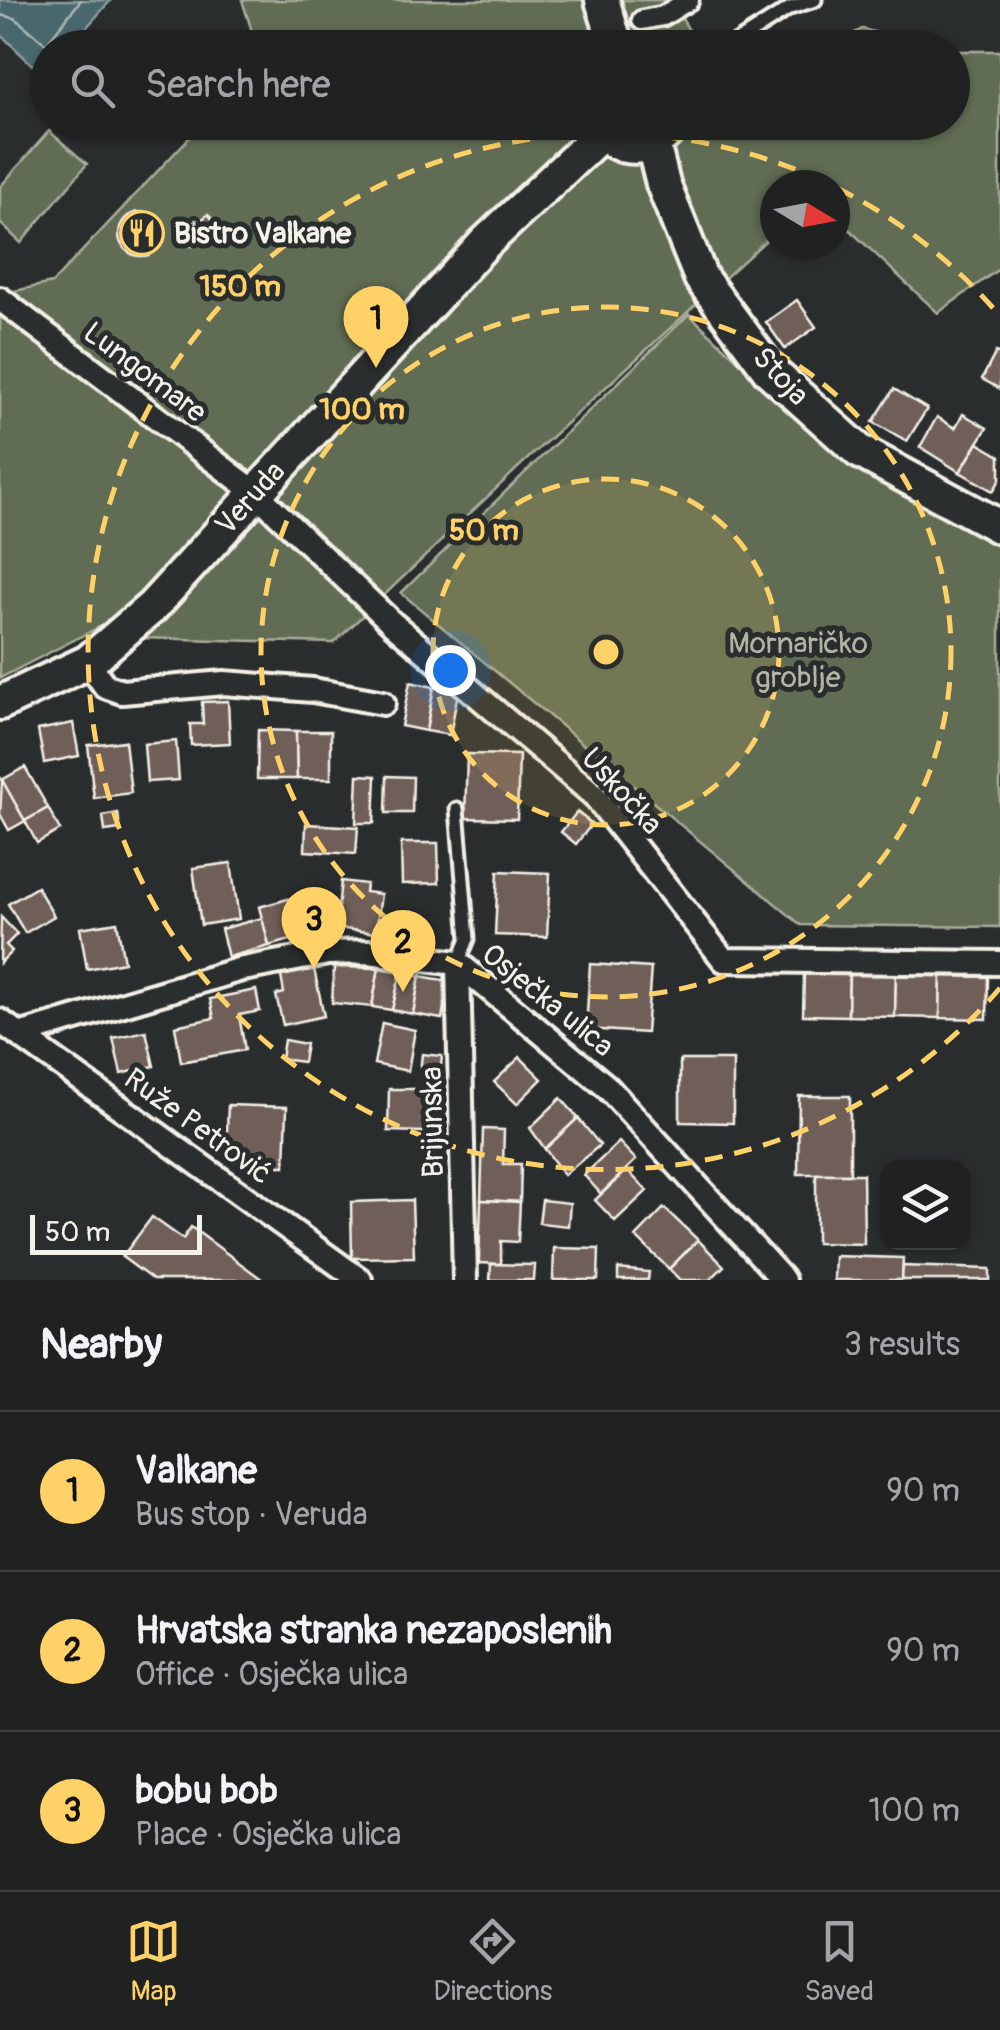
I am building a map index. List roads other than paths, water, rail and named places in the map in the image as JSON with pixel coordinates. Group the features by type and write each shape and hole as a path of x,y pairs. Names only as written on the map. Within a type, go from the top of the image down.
{"main road":[{"path":"602,0 611,30"},
{"name":"Veruda","path":"0,703 88,662 152,607 485,242 586,140"},
{"name":"Stoja","path":"613,140 629,147 646,140"},
{"name":"Stoja","path":"664,140 663,184 701,278 770,370 859,451 1000,527"}],"street":[{"path":"642,20 663,16 689,0"},
{"name":"Lungomare","path":"0,299 255,492"},
{"name":"Uskočka","path":"255,492 392,623 594,795 724,960 1000,963"},
{"path":"88,662 105,686 122,692 224,684 312,690 383,703"},
{"name":"Osječka ulica","path":"10,1028 238,970 328,953 368,952 458,963 607,1087 782,1280"},
{"name":"Brijunska","path":"458,963 466,1280"},
{"name":"Ruže Petrović","path":"10,1028 360,1280"}],"lane":[{"path":"755,30 794,4 815,0"},
{"path":"457,809 468,940 458,963"}],"water":[{"path":"0,0 111,0 84,30 30,30 30,63 0,34"}],"place":[{"name":"Bistro Valkane","path":"142,233"},
{"name":"Valkane","path":"376,368"},
{"name":"bobu bob","path":"314,969"},
{"name":"Hrvatska stranka nezaposlenih","path":"403,992"}],"park label":[{"name":"Mornaričko groblje","path":"798,660"}]}
